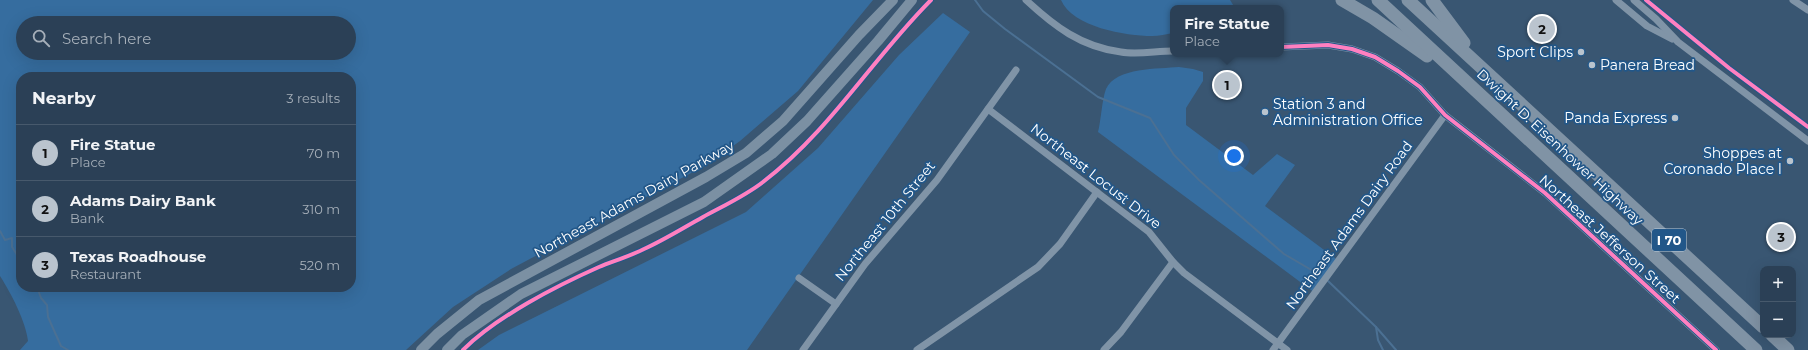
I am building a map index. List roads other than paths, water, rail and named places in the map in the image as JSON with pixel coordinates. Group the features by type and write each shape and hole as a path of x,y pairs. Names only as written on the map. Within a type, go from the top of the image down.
{"highway":[{"path":"1342,0 1373,18 1482,96"},
{"name":"Dwight D. Eisenhower Highway","path":"1378,0 1756,350"},
{"name":"Dwight D. Eisenhower Highway","path":"1408,0 1760,324"},
{"path":"1432,0 1482,69"},
{"path":"1775,338 1788,350"}],"main road":[{"name":"Northeast Adams Dairy Parkway","path":"421,350 437,334 479,300 706,177 746,153 783,121 859,35 893,0"},
{"path":"447,350 462,335 521,294 704,202 772,154 807,121 912,0"}],"street":[{"path":"1026,0 1050,22 1073,37 1097,47 1122,52 1170,51"},
{"path":"1616,0 1647,26 1678,42"},
{"path":"1634,0 1656,19 1678,42 1808,141"},
{"path":"1793,0 1808,10"},
{"name":"Northeast Jefferson Street","path":"1284,47 1328,45 1352,49 1375,57 1398,71 1420,87 1445,115 1545,193 1716,350"},
{"name":"Northeast 10th Street","path":"803,350 869,259 937,180 1016,70"},
{"name":"Northeast Locust Drive","path":"988,109 1149,232 1173,262 1184,273 1287,350"},
{"name":"Northeast Adams Dairy Road","path":"1273,350 1445,115"},
{"path":"917,350 1038,267 1060,244 1097,192"},
{"path":"1104,350 1121,332 1173,262"},
{"path":"799,278 836,304"}],"waterway":[{"path":"975,0 983,11 1005,29 1098,97 1150,118 1174,155 1199,180 1284,254 1320,275"},
{"path":"0,231 5,240 12,238 12,247 16,253"},
{"path":"1328,281 1376,327 1396,350"},
{"path":"39,292 41,298 47,305 48,317 61,346 68,350"},
{"path":"1376,327 1378,340 1383,350"}],"place":[{"name":"Adams Dairy Bank","path":"1542,29"},
{"name":"Sport Clips","path":"1581,52"},
{"name":"Panera Bread","path":"1592,65"},
{"name":"Fire Statue","path":"1227,85"},
{"name":"Station 3 and Administration Office","path":"1265,112"},
{"name":"Panda Express","path":"1675,118"},
{"name":"Shoppes at Coronado Place I","path":"1790,161"},
{"name":"Texas Roadhouse","path":"1781,237"}]}
